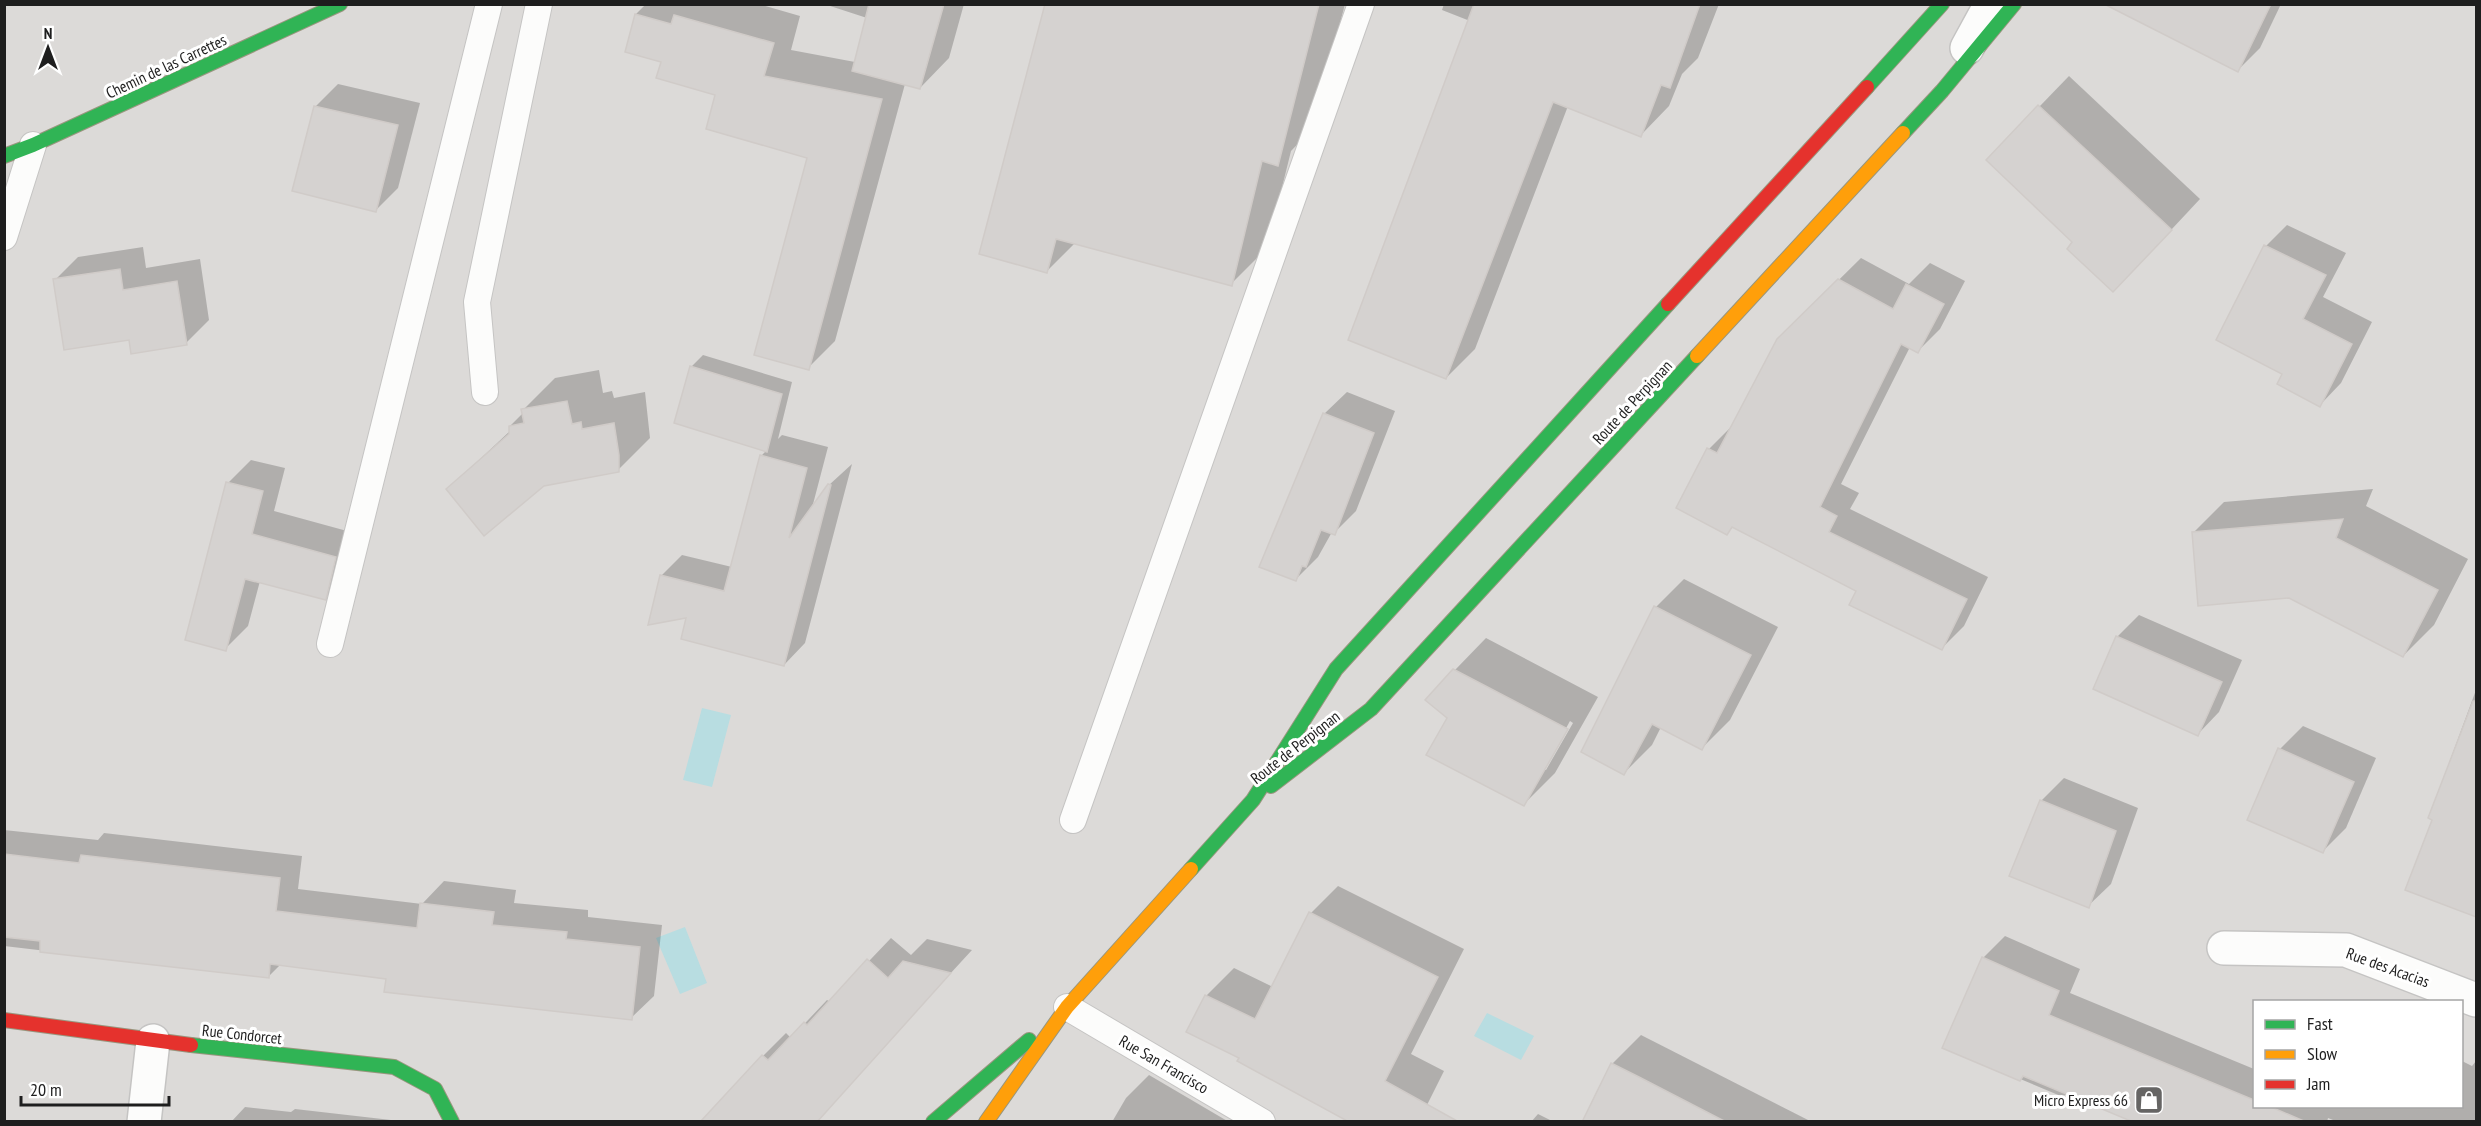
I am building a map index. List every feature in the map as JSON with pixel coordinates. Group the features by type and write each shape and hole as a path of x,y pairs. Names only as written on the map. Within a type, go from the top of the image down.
{"main road":[{"name":"Chemin de las Carrettes","path":"4,156 33,145 340,4"},
{"name":"Route de Perpignan","path":"986,1122 1067,1007 1253,800 1336,669 1942,4"},
{"name":"Route de Perpignan","path":"1253,800 1371,709 1942,91 2014,4"},
{"name":"Route de Perpignan","path":"933,1122 1067,1007"},
{"name":"Rue Condorcet","path":"4,1020 153,1041 394,1067 435,1089 452,1122"}],"street":[{"path":"1942,91 1991,4"},
{"name":"Rue des Acacias","path":"2224,948 2346,950 2476,1000"},
{"path":"144,1122 153,1041"}],"lane":[{"path":"330,644 489,4"},
{"path":"485,392 477,302 539,4"},
{"path":"1073,820 1361,4"},
{"path":"4,237 33,145"},
{"name":"Rue San Francisco","path":"1067,1007 1262,1122"}],"shaded area":[{"path":"5,5 2476,5 2476,1121 5,1122"}],"water":[{"path":"702,708 731,715 712,787 683,780"},
{"path":"685,927 707,983 680,994 656,938"},
{"path":"1487,1013 1534,1036 1521,1060 1474,1036"}],"building":[{"path":"869,4 944,4 920,89 852,71"},
{"path":"1045,4 1319,4 1278,166 1262,161 1232,286 1056,239 1047,273 979,254"},
{"path":"1474,4 1700,4 1670,88 1661,85 1641,137 1553,102 1446,379 1348,340"},
{"path":"2104,4 2271,4 2238,72"},
{"path":"635,14 671,24 674,15 774,43 764,76 882,99 809,370 754,355 807,158 706,129 715,95 656,78 661,62 625,52"},
{"path":"2038,105 2172,230 2113,292 2067,249 2072,242 1986,160"},
{"path":"314,106 398,125 376,212 292,191"},
{"path":"2264,245 2326,275 2303,319 2352,344 2320,407 2277,384 2282,374 2216,340"},
{"path":"120,269 123,290 177,281 187,345 131,354 129,340 64,350 53,279"},
{"path":"1838,279 1893,309 1906,284 1944,304 1918,353 1901,344 1820,507 1837,516 1829,532 1967,599 1942,650 1849,605 1856,591 1732,527 1727,535 1676,508 1707,448 1717,453 1777,339"},
{"path":"690,366 782,394 767,452 674,423"},
{"path":"567,401 572,424 581,422 582,429 614,423 619,472 544,486 484,536 446,489 509,434 509,426 524,423 521,409"},
{"path":"1323,413 1374,433 1335,535 1321,530 1306,567 1302,566 1296,581 1259,567"},
{"path":"760,455 807,468 789,538 828,484 831,485 784,666 681,639 686,618 648,625 660,575 724,591"},
{"path":"226,482 263,491 252,534 336,557 326,600 245,579 226,651 185,640"},
{"path":"2343,519 2336,538 2438,590 2403,657 2289,598 2198,606 2192,532"},
{"path":"1654,606 1751,655 1702,750 1652,724 1624,775 1581,752"},
{"path":"2116,636 2222,682 2198,736 2093,689"},
{"path":"1453,669 1568,729 1524,806 1426,755 1447,718 1425,700"},
{"path":"2473,701 2476,701 2476,917 2405,890 2432,820 2428,818"},
{"path":"2278,748 2354,782 2323,853 2247,820"},
{"path":"2040,800 2116,831 2089,908 2009,876"},
{"path":"4,854 79,863 81,855 280,878 276,911 417,928 420,903 494,912 492,925 567,932 566,939 640,947 632,1020 384,992 386,979 270,964 269,978 40,952 40,941 4,937"},
{"path":"1309,912 1438,977 1385,1081 1459,1122 1349,1122 1237,1061 1239,1058 1186,1032 1205,995 1255,1019"},
{"path":"1982,957 2059,991 2049,1015 2253,1100 2253,1108 2273,1108 2306,1122 2133,1122 2023,1076 2020,1081 1942,1048"},
{"path":"867,959 888,978 903,961 951,973 817,1122 700,1122 762,1055 768,1060 804,1022 807,1025"},
{"path":"1611,1063 1639,1077 1726,1122 1582,1122"}],"traffic: fast":[{"path":"4,156 33,145 340,4"},
{"path":"1867,87 1942,4"},
{"path":"1903,133 1942,91 2014,4"},
{"path":"1191,869 1253,800 1336,669 1668,304"},
{"path":"1271,786 1371,709 1697,356"},
{"path":"933,1122 1029,1040"},
{"path":"191,1045 394,1067 435,1089 452,1122"}],"traffic: slow":[{"path":"1697,356 1903,133"},
{"path":"986,1122 1067,1007 1191,869"}],"traffic: jam":[{"path":"1668,304 1867,87"},
{"path":"4,1020 191,1045"}],"place":[{"name":"Micro Express 66","path":"2149,1100"}]}
